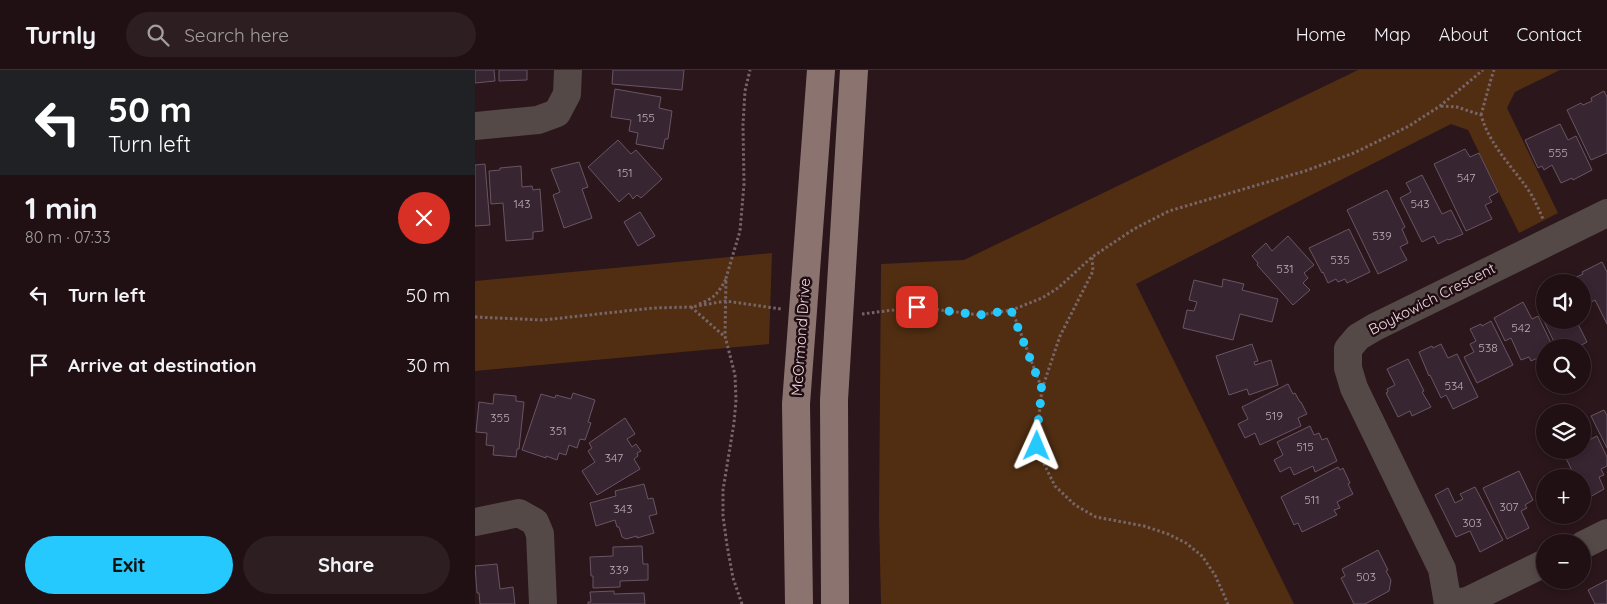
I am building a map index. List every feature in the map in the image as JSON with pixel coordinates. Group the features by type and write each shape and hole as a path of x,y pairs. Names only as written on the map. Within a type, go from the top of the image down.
{"main road":[{"name":"McOrmond Drive","path":"799,604 797,404 821,70"},
{"path":"835,604 834,400 854,70"}],"street":[{"path":"475,126 538,120 557,113 567,94 568,70"},
{"name":"Boykowich Crescent","path":"1448,603 1442,569 1354,388 1348,368 1348,349 1358,337 1375,327 1607,213"},
{"path":"475,522 519,513 535,522 540,534 543,604"},
{"path":"1591,541 1607,533"},
{"path":"1448,603 1465,602 1536,567"}],"path":[{"path":"691,307 709,300 718,294 726,278 740,230 744,184 743,125 745,91 750,70"},
{"path":"917,307 979,315 1011,310 1042,298 1058,288 1092,257 1134,229 1169,212 1305,171 1354,153 1409,126 1440,106 1483,70"},
{"path":"1494,70 1481,115 1489,135 1501,155 1530,192 1545,224"},
{"path":"1440,106 1457,107 1481,115"},
{"path":"1092,257 1093,271 1060,336 1042,389 1037,446 1055,486 1075,505 1096,517 1144,526 1168,534 1186,543 1202,556 1215,575 1228,604"},
{"path":"726,278 725,336 735,376 735,423 723,490 723,516 733,578 742,604"},
{"path":"475,317 543,320 653,308 691,307 726,301"},
{"path":"691,307 725,336"},
{"path":"1011,310 1042,389"}],"shaded area":[{"path":"1358,70 1560,70 1515,92 1507,108 1558,213 1519,233 1468,130 1451,124 1136,284 1294,604 881,604 879,517 881,264 964,260"},
{"path":"772,253 769,344 475,371 475,281"}],"building":[{"path":"475,70 494,70 495,81 475,83"},
{"path":"499,70 527,70 527,80 499,81"},
{"path":"613,70 684,70 682,90 612,84"},
{"path":"615,89 661,97 659,108 672,111 668,139 665,139 663,149 636,144 638,133 629,131 631,120 611,117"},
{"path":"1604,91 1607,97 1607,153 1591,160 1567,110 1581,103 1583,105 1592,101 1591,98"},
{"path":"1560,124 1568,140 1576,136 1592,170 1573,180 1572,178 1561,183 1552,165 1544,170 1542,166 1538,168 1525,140"},
{"path":"618,140 631,154 636,150 662,179 641,198 637,195 633,199 629,193 619,202 588,167"},
{"path":"1465,149 1470,157 1479,153 1498,192 1489,197 1492,202 1485,205 1492,219 1466,231 1434,164"},
{"path":"579,162 588,187 582,189 592,218 564,228 553,195 560,192 551,169"},
{"path":"485,164 490,225 475,226 475,165"},
{"path":"521,166 522,187 532,186 533,190 540,189 543,231 533,232 533,239 506,241 503,203 491,204 489,171"},
{"path":"1422,175 1442,214 1451,210 1463,234 1438,244 1434,236 1422,242 1400,198 1411,192 1406,183"},
{"path":"1387,190 1405,227 1402,229 1408,243 1400,247 1407,260 1378,274 1347,210"},
{"path":"640,212 655,236 638,246 624,222"},
{"path":"1349,229 1370,272 1347,283 1345,279 1338,282 1336,279 1328,283 1309,248"},
{"path":"1288,236 1314,265 1304,273 1308,278 1303,283 1310,290 1293,305 1257,265 1258,263 1252,256 1266,243 1272,251"},
{"path":"1602,262 1607,272 1607,324 1595,300 1591,302 1591,274 1583,274 1582,272"},
{"path":"1223,279 1244,284 1242,290 1278,299 1272,322 1240,314 1233,340 1183,328 1187,310 1194,311 1197,302 1189,300 1194,280 1222,287"},
{"path":"1523,302 1532,319 1536,317 1536,329 1544,329 1549,339 1536,339 1536,359 1531,361 1529,357 1521,360 1511,338 1505,341 1494,318"},
{"path":"1491,321 1513,365 1477,383 1464,357 1474,352 1470,344 1476,341 1470,329"},
{"path":"1548,329 1580,329 1586,339 1553,339"},
{"path":"1252,344 1258,361 1254,362 1255,365 1271,360 1278,385 1249,395 1247,389 1229,395 1216,356"},
{"path":"1441,344 1448,358 1457,354 1478,397 1453,409 1446,395 1441,398 1419,352"},
{"path":"1408,359 1424,391 1422,392 1431,407 1412,416 1410,411 1398,417 1386,393 1388,392 1387,389 1395,385 1387,369"},
{"path":"1288,384 1307,414 1298,418 1301,426 1260,445 1255,433 1245,438 1238,424 1248,419 1242,407"},
{"path":"573,393 595,400 588,422 591,423 585,440 580,439 577,448 569,445 566,455 559,453 557,460 522,450 541,394 555,398 556,395 571,399"},
{"path":"494,394 516,396 516,401 524,402 519,449 517,449 516,457 493,455 494,446 486,445 487,433 476,432 479,402 493,404"},
{"path":"1604,410 1607,415 1607,448 1591,416"},
{"path":"625,418 635,434 627,439 632,447 636,444 641,451 637,453 638,456 634,459 640,469 597,495 582,471 595,462 588,451 592,448 589,443"},
{"path":"1310,426 1314,435 1319,433 1322,440 1327,438 1337,461 1315,472 1313,466 1294,475 1290,467 1280,472 1274,460 1283,455 1277,442"},
{"path":"1597,436 1607,457 1607,466 1601,469 1604,475 1599,477 1604,489 1591,496 1591,469 1571,469 1566,459 1591,459 1591,439"},
{"path":"1338,467 1340,470 1343,468 1353,494 1337,502 1340,508 1334,510 1337,515 1302,532 1298,523 1294,525 1281,497"},
{"path":"1519,471 1533,500 1525,505 1527,508 1521,511 1529,528 1507,539 1483,488"},
{"path":"644,484 648,499 653,498 657,514 649,516 654,533 626,539 622,537 615,520 596,526 590,503 616,496 615,491"},
{"path":"1475,487 1503,540 1480,552 1470,531 1456,537 1435,495 1448,488 1455,503 1463,499 1460,494"},
{"path":"642,546 643,564 648,564 648,580 620,581 620,587 593,588 590,557 613,556 613,547"},
{"path":"1378,550 1391,580 1389,591 1365,604 1354,604 1341,578 1345,576 1342,569"},
{"path":"497,564 500,589 513,587 515,604 480,604 479,593 477,593 475,566"},
{"path":"1607,580 1607,604 1595,604 1588,590"},
{"path":"614,591 614,594 644,593 645,604 588,604 588,602 591,602 590,592"}],"route":[{"path":"917,307 979,315 1011,310 1042,389 1037,446"}]}
